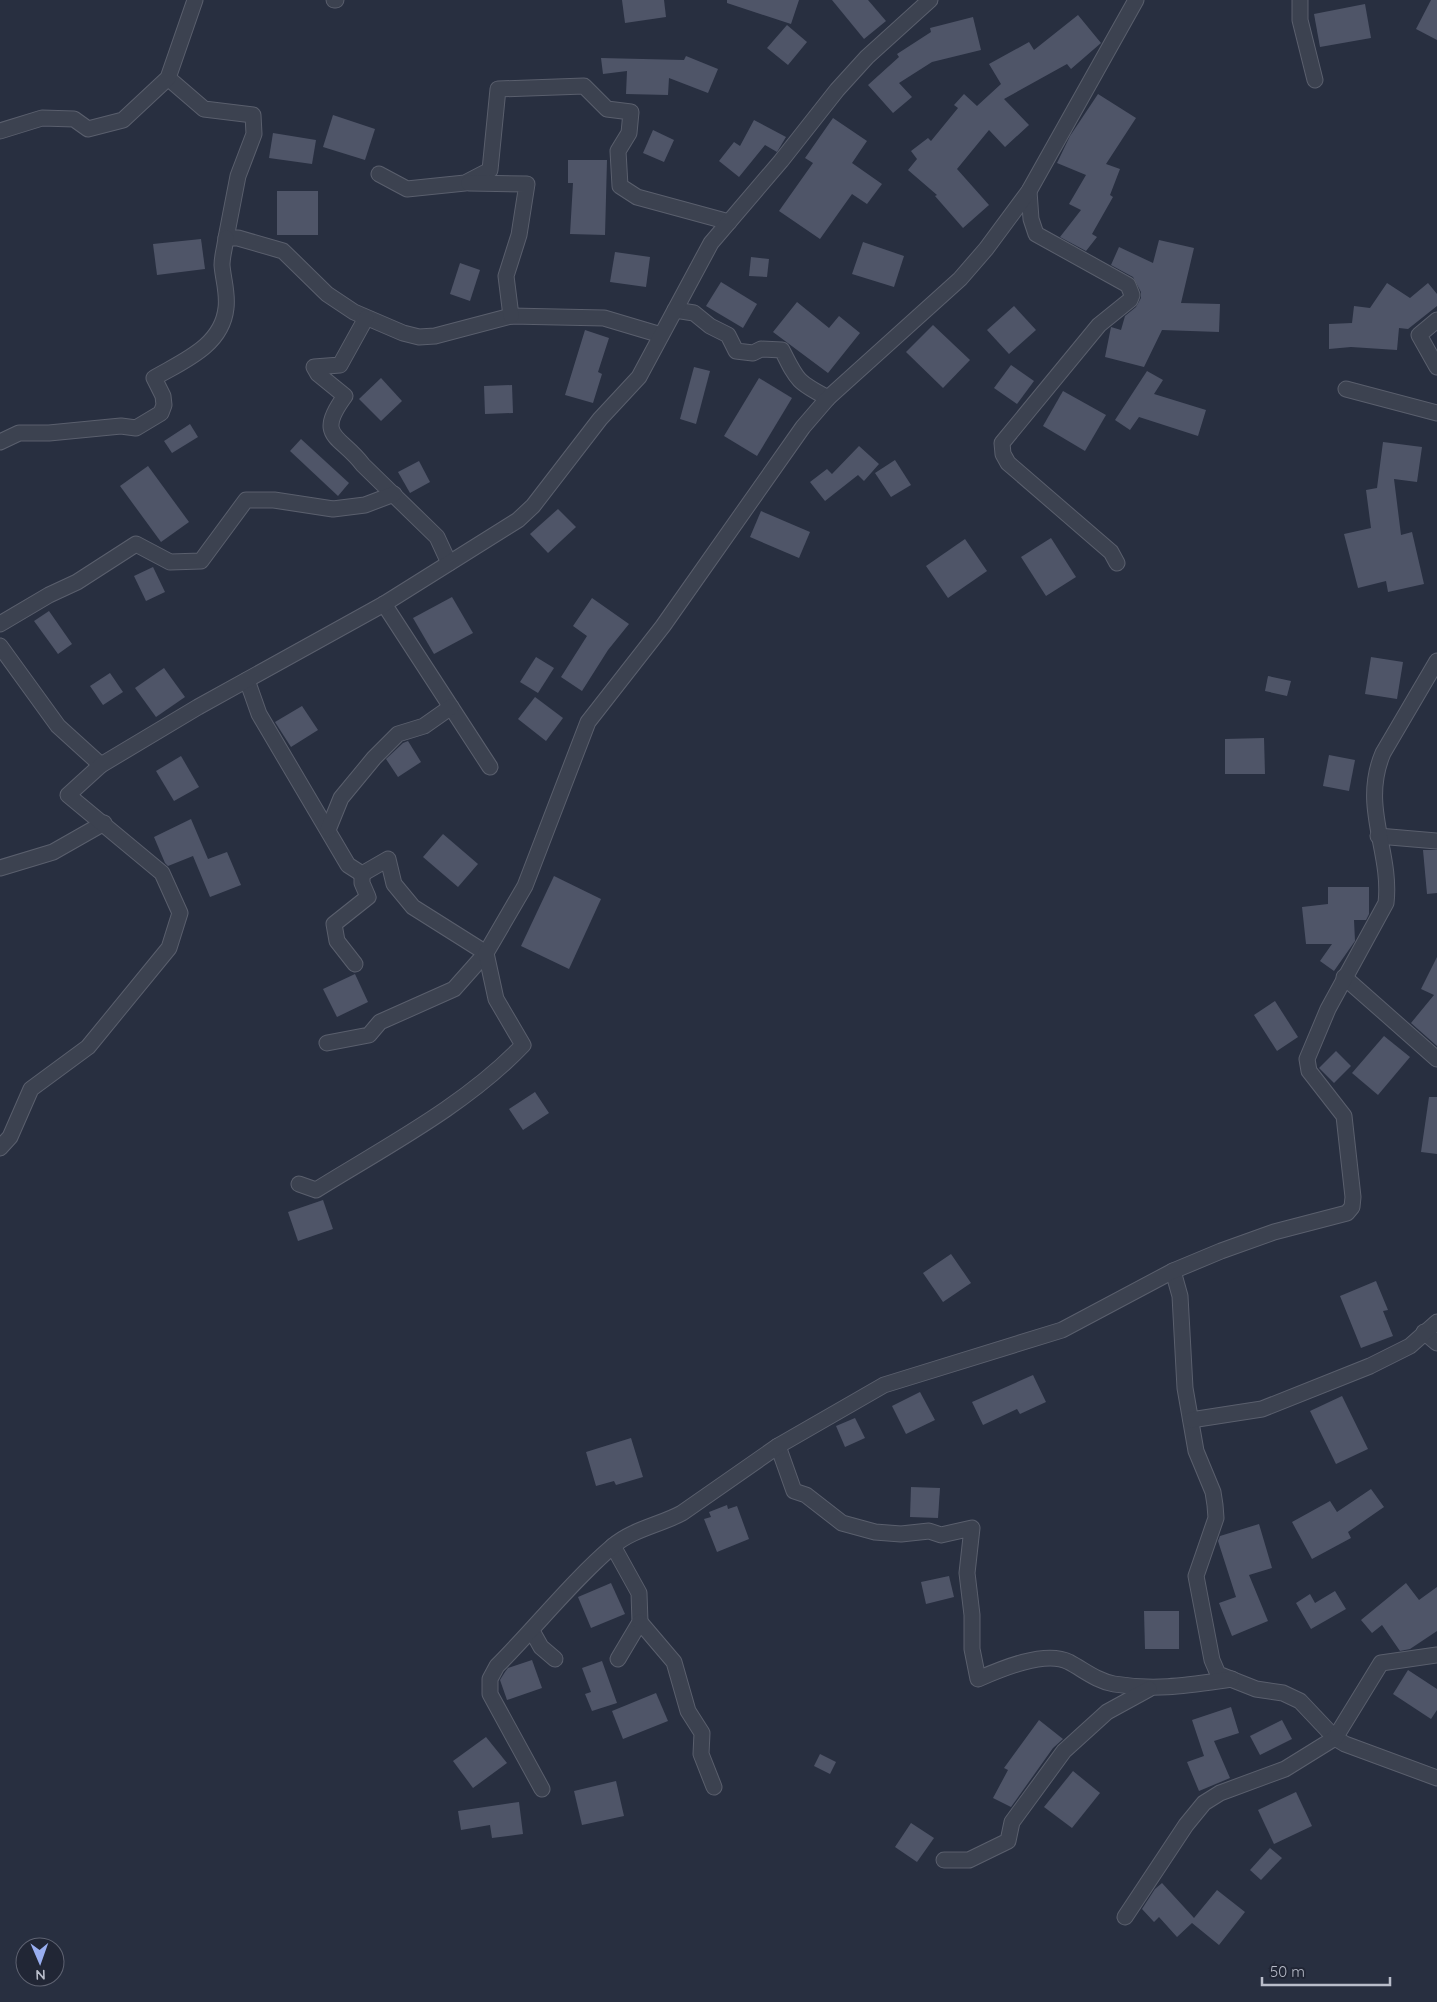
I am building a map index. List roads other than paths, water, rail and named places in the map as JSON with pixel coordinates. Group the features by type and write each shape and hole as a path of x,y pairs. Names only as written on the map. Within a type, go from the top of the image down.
{"street":[{"path":"0,131 42,118 74,119 88,129 123,120 168,78 195,0"},
{"path":"0,1148 10,1137 31,1089 88,1047 169,948 180,913 162,873 68,795 101,765 247,680 384,604 518,520 533,506 600,419 639,377 711,243 867,57 930,0"},
{"path":"327,1043 369,1035 380,1022 454,988 486,953 525,886 588,722 663,626 803,427 828,398 960,279 986,249 1029,191 1136,0"},
{"path":"1300,0 1300,20 1315,80"},
{"path":"0,442 19,433 49,433 121,426 136,428 161,413 164,405 163,396 154,378 208,346 219,329 226,309 226,281 222,266 226,238 238,176 254,134 253,115 204,109 168,78"},
{"path":"465,183 490,170 498,89 584,86 607,109 631,112 629,134 618,151 620,186 637,197 729,222"},
{"path":"379,174 407,189 465,183 527,184 519,235 506,276 511,316"},
{"path":"1029,191 1031,219 1036,234 1128,284 1132,295 1130,300 1099,325 1002,443 1004,454 1008,463 1111,552 1117,563"},
{"path":"226,238 238,238 283,251 327,294 366,318 418,337 435,336 511,316 604,318 661,335"},
{"path":"675,310 694,313 710,326 728,334 736,351 753,353 761,348 782,350 796,379 807,388 828,398"},
{"path":"366,318 340,365 314,367 318,374 346,396 335,410 330,425 336,440 354,452 363,465 437,537 449,563"},
{"path":"1437,320 1419,335 1437,368"},
{"path":"1346,389 1437,413"},
{"path":"0,624 49,595 76,582 136,544 170,562 200,560 246,500 274,500 333,509 364,505 394,494"},
{"path":"384,604 490,767"},
{"path":"0,646 58,726 101,765"},
{"path":"542,1789 490,1694 489,1686 497,1666 613,1546 640,1529 670,1520 778,1446 884,1385 1062,1330 1173,1272 1221,1251 1274,1232 1347,1212 1352,1207 1354,1197 1344,1116 1307,1065 1311,1045 1344,977 1386,903 1388,885 1378,836 1374,779 1376,768 1437,661"},
{"path":"247,680 259,714 348,864 362,874"},
{"path":"328,830 342,798 374,758 398,734 424,726 451,706"},
{"path":"0,868 53,852 104,823"},
{"path":"1378,836 1437,841"},
{"path":"299,1184 316,1190 411,1132 498,1071 522,1045 496,999 486,953 413,907 394,884 388,859 362,874"},
{"path":"355,964 337,941 334,924 368,897 362,883 362,874"},
{"path":"1344,977 1437,1059"},
{"path":"1173,1272 1180,1296 1185,1388 1196,1451 1213,1492 1216,1505 1216,1518 1196,1576 1212,1660 1218,1674 1256,1689 1283,1693 1300,1701 1335,1738 1346,1744 1437,1778"},
{"path":"1191,1420 1262,1409 1370,1366 1410,1346 1437,1322"},
{"path":"1424,1332 1437,1343"},
{"path":"778,1446 794,1491 806,1495 842,1523 875,1532 902,1534 929,1532 941,1535 972,1528 967,1573 972,1615 972,1649 978,1679 1009,1666 1054,1657 1068,1661 1104,1681 1149,1689 1233,1679"},
{"path":"613,1546 639,1593 640,1622 618,1659"},
{"path":"640,1622 674,1662 688,1712 702,1734 701,1754 714,1786"},
{"path":"532,1631 541,1647 555,1659"},
{"path":"1125,1917 1186,1825 1204,1803 1220,1793 1285,1768 1335,1738 1381,1662 1437,1655"},
{"path":"944,1860 969,1860 1008,1841 1012,1822 1064,1751 1107,1712 1149,1689"}]}
